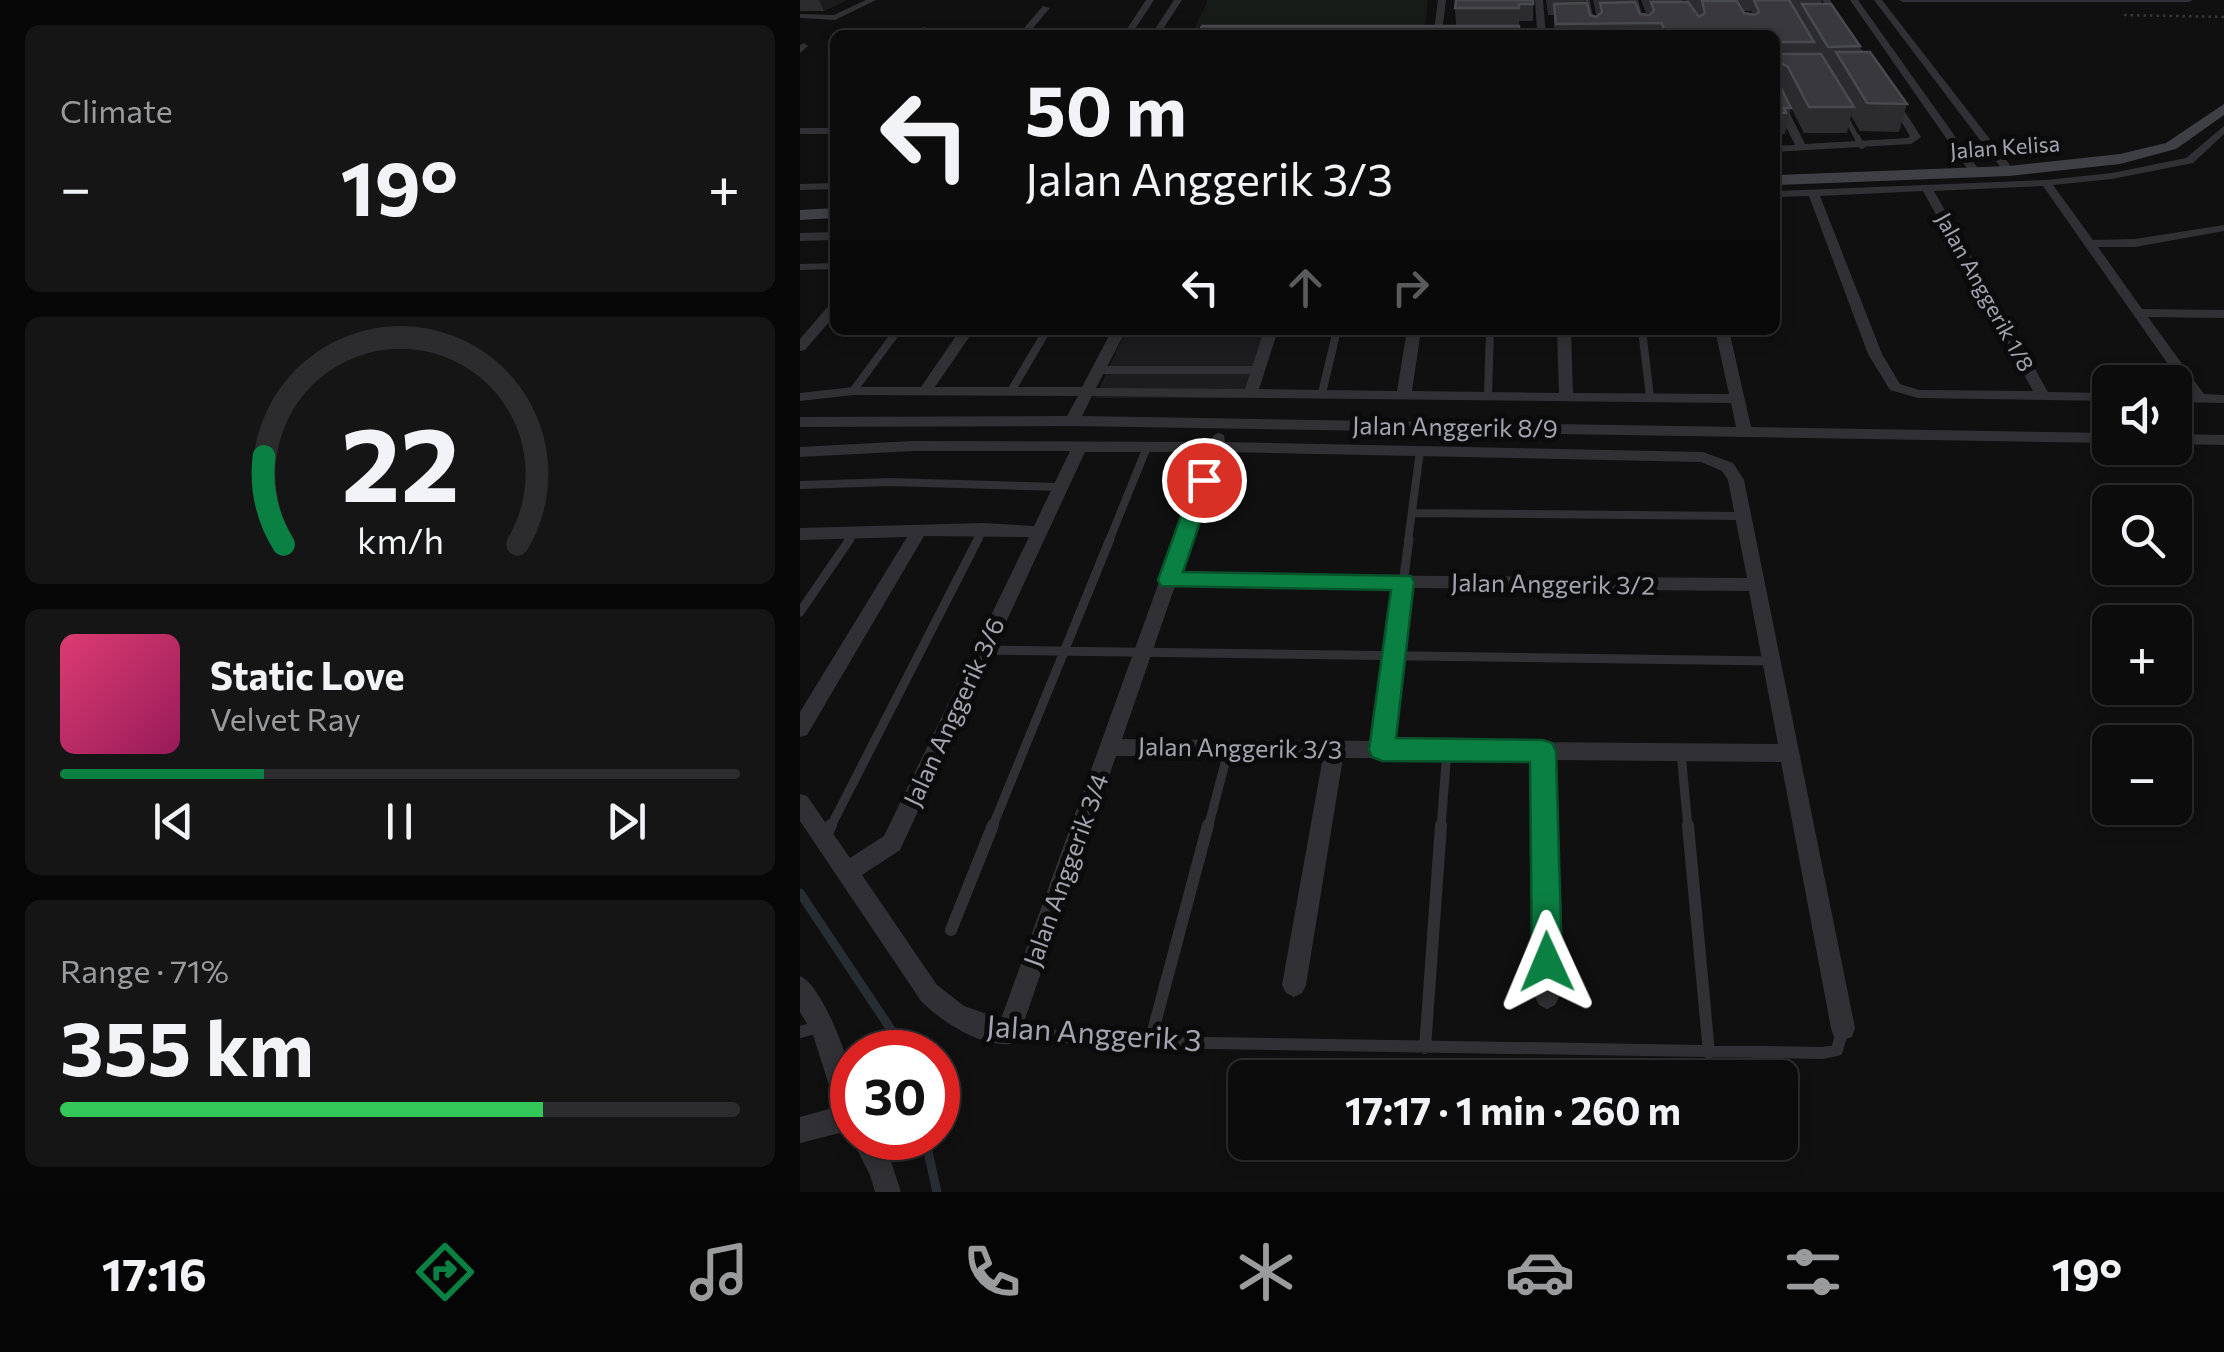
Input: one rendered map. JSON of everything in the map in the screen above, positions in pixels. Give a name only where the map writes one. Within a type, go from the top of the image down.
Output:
[{"type":"main road","name":"Jalan Kelisa","points":[[1780,180],[2009,171],[2140,156],[2171,146],[2224,108]]},
{"type":"main road","points":[[800,215],[830,213]]},
{"type":"street","points":[[800,16],[835,18],[872,0]]},
{"type":"street","points":[[1130,30],[1150,0]]},
{"type":"street","points":[[1158,30],[1178,0]]},
{"type":"street","points":[[1438,30],[1442,0]]},
{"type":"street","points":[[1539,0],[1542,29]]},
{"type":"street","points":[[1634,0],[1643,30]]},
{"type":"street","points":[[1780,149],[1862,146],[1916,138],[1826,0]]},
{"type":"street","points":[[1854,0],[1976,172]]},
{"type":"street","points":[[1878,0],[2009,171]]},
{"type":"street","points":[[1903,0],[2188,0]]},
{"type":"street","points":[[1026,30],[1046,8]]},
{"type":"street","points":[[1780,104],[1802,148]]},
{"type":"street","points":[[819,131],[830,121]]},
{"type":"street","points":[[800,131],[830,131]]},
{"type":"street","points":[[1780,194],[2046,183],[2184,163],[2222,134]]},
{"type":"street","points":[[2046,183],[2199,398]]},
{"type":"street","points":[[800,187],[830,186]]},
{"type":"street","name":"Jalan Anggerik 1/8","points":[[1927,188],[2043,396]]},
{"type":"street","points":[[1813,193],[1888,381],[1918,394],[2092,397]]},
{"type":"street","points":[[2089,244],[2136,244],[2224,228]]},
{"type":"street","points":[[800,237],[830,236]]},
{"type":"street","points":[[800,347],[830,313]]},
{"type":"street","points":[[2138,313],[2224,314]]},
{"type":"street","points":[[925,391],[964,335]]},
{"type":"street","points":[[1072,421],[1116,335]]},
{"type":"street","points":[[1251,392],[1270,335]]},
{"type":"street","points":[[1404,394],[1413,335]]},
{"type":"street","points":[[1564,335],[1566,396]]},
{"type":"street","points":[[1723,335],[1745,432]]},
{"type":"street","points":[[800,396],[1011,391],[1738,399]]},
{"type":"street","points":[[2192,398],[2224,399]]},
{"type":"street","name":"Jalan Anggerik 8/9","points":[[800,422],[1072,421],[2092,438]]},
{"type":"street","name":"Jalan Anggerik 3/4","points":[[1008,1033],[1224,424]]},
{"type":"street","points":[[2192,439],[2224,440]]},
{"type":"street","points":[[800,452],[869,446],[1420,451],[1703,457],[1732,471],[1843,1028]]},
{"type":"street","name":"Jalan Anggerik 3/6","points":[[848,872],[892,844],[1080,446]]},
{"type":"street","points":[[800,534],[983,529],[1038,532]]},
{"type":"street","points":[[800,730],[918,532]]},
{"type":"street","name":"Jalan Anggerik 3/2","points":[[1169,580],[1757,585]]},
{"type":"street","name":"Jalan Anggerik 3/3","points":[[1110,747],[1790,753]]},
{"type":"street","points":[[1294,986],[1334,749]]},
{"type":"street","points":[[1543,751],[1547,997]]},
{"type":"street","name":"Jalan Anggerik 3","points":[[800,803],[948,1014],[975,1026],[1008,1033]]},
{"type":"street","points":[[800,988],[811,1029],[830,1069]]},
{"type":"street","points":[[800,1130],[830,1122]]},
{"type":"street","points":[[876,1160],[888,1192]]},
{"type":"lane","points":[[1586,0],[1593,30]]},
{"type":"lane","points":[[1820,16],[1837,16]]},
{"type":"lane","points":[[1623,20],[1656,19]]},
{"type":"lane","points":[[1574,20],[1607,20]]},
{"type":"lane","points":[[1542,29],[1558,21]]},
{"type":"lane","points":[[1856,72],[1874,72]]},
{"type":"lane","points":[[1836,100],[1862,146]]},
{"type":"lane","points":[[801,268],[830,266]]},
{"type":"lane","points":[[852,392],[894,335]]},
{"type":"lane","points":[[1011,391],[1044,335]]},
{"type":"lane","points":[[1322,393],[1336,335]]},
{"type":"lane","points":[[1488,395],[1490,335]]},
{"type":"lane","points":[[1643,335],[1650,397]]},
{"type":"lane","points":[[1099,370],[1258,370]]},
{"type":"lane","points":[[951,930],[1148,447]]},
{"type":"lane","points":[[1382,750],[1420,451]]},
{"type":"lane","points":[[800,485],[891,482],[1059,487]]},
{"type":"lane","points":[[1412,513],[1744,516]]},
{"type":"lane","points":[[824,838],[983,529]]},
{"type":"lane","points":[[800,612],[854,532]]},
{"type":"lane","points":[[983,650],[1772,661]]},
{"type":"lane","points":[[1150,1042],[1230,748]]},
{"type":"lane","points":[[1425,1048],[1446,750]]},
{"type":"lane","points":[[1681,752],[1709,1054]]},
{"type":"lane","name":"Jalan Anggerik 3","points":[[1008,1033],[1150,1042],[1709,1054],[1824,1053],[1837,1050],[1843,1028]]},
{"type":"shaded area","points":[[1208,0],[1428,0],[1425,26],[1194,29]]},
{"type":"shaded area","points":[[1124,335],[1263,335],[1244,398],[1095,398]]},
{"type":"building","points":[[1456,0],[1533,0],[1533,4],[1519,4],[1519,8],[1455,8]]},
{"type":"building","points":[[1754,0],[1789,0],[1814,42],[1780,42],[1780,30],[1664,30],[1662,23],[1556,24],[1554,4],[1587,3],[1590,15],[1596,17],[1602,12],[1600,3],[1635,2],[1640,14],[1650,15],[1654,10],[1651,2],[1688,2],[1699,17],[1705,13],[1702,1],[1737,1],[1744,13],[1759,12]]},
{"type":"building","points":[[1802,4],[1831,4],[1860,46],[1828,47]]},
{"type":"building","points":[[1202,26],[1519,26],[1519,30],[1200,30]]},
{"type":"building","points":[[1836,52],[1870,52],[1907,104],[1867,103]]},
{"type":"building","points":[[1780,54],[1821,54],[1854,107],[1809,107],[1788,67],[1780,63]]},
{"type":"building","points":[[1780,86],[1791,108],[1784,108],[1786,113],[1780,113]]},
{"type":"waterway","points":[[800,893],[891,1030]]},
{"type":"waterway","points":[[930,1160],[937,1192]]},
{"type":"route","points":[[1204,480],[1169,580],[1403,582],[1382,750],[1543,751],[1547,962]]}]
